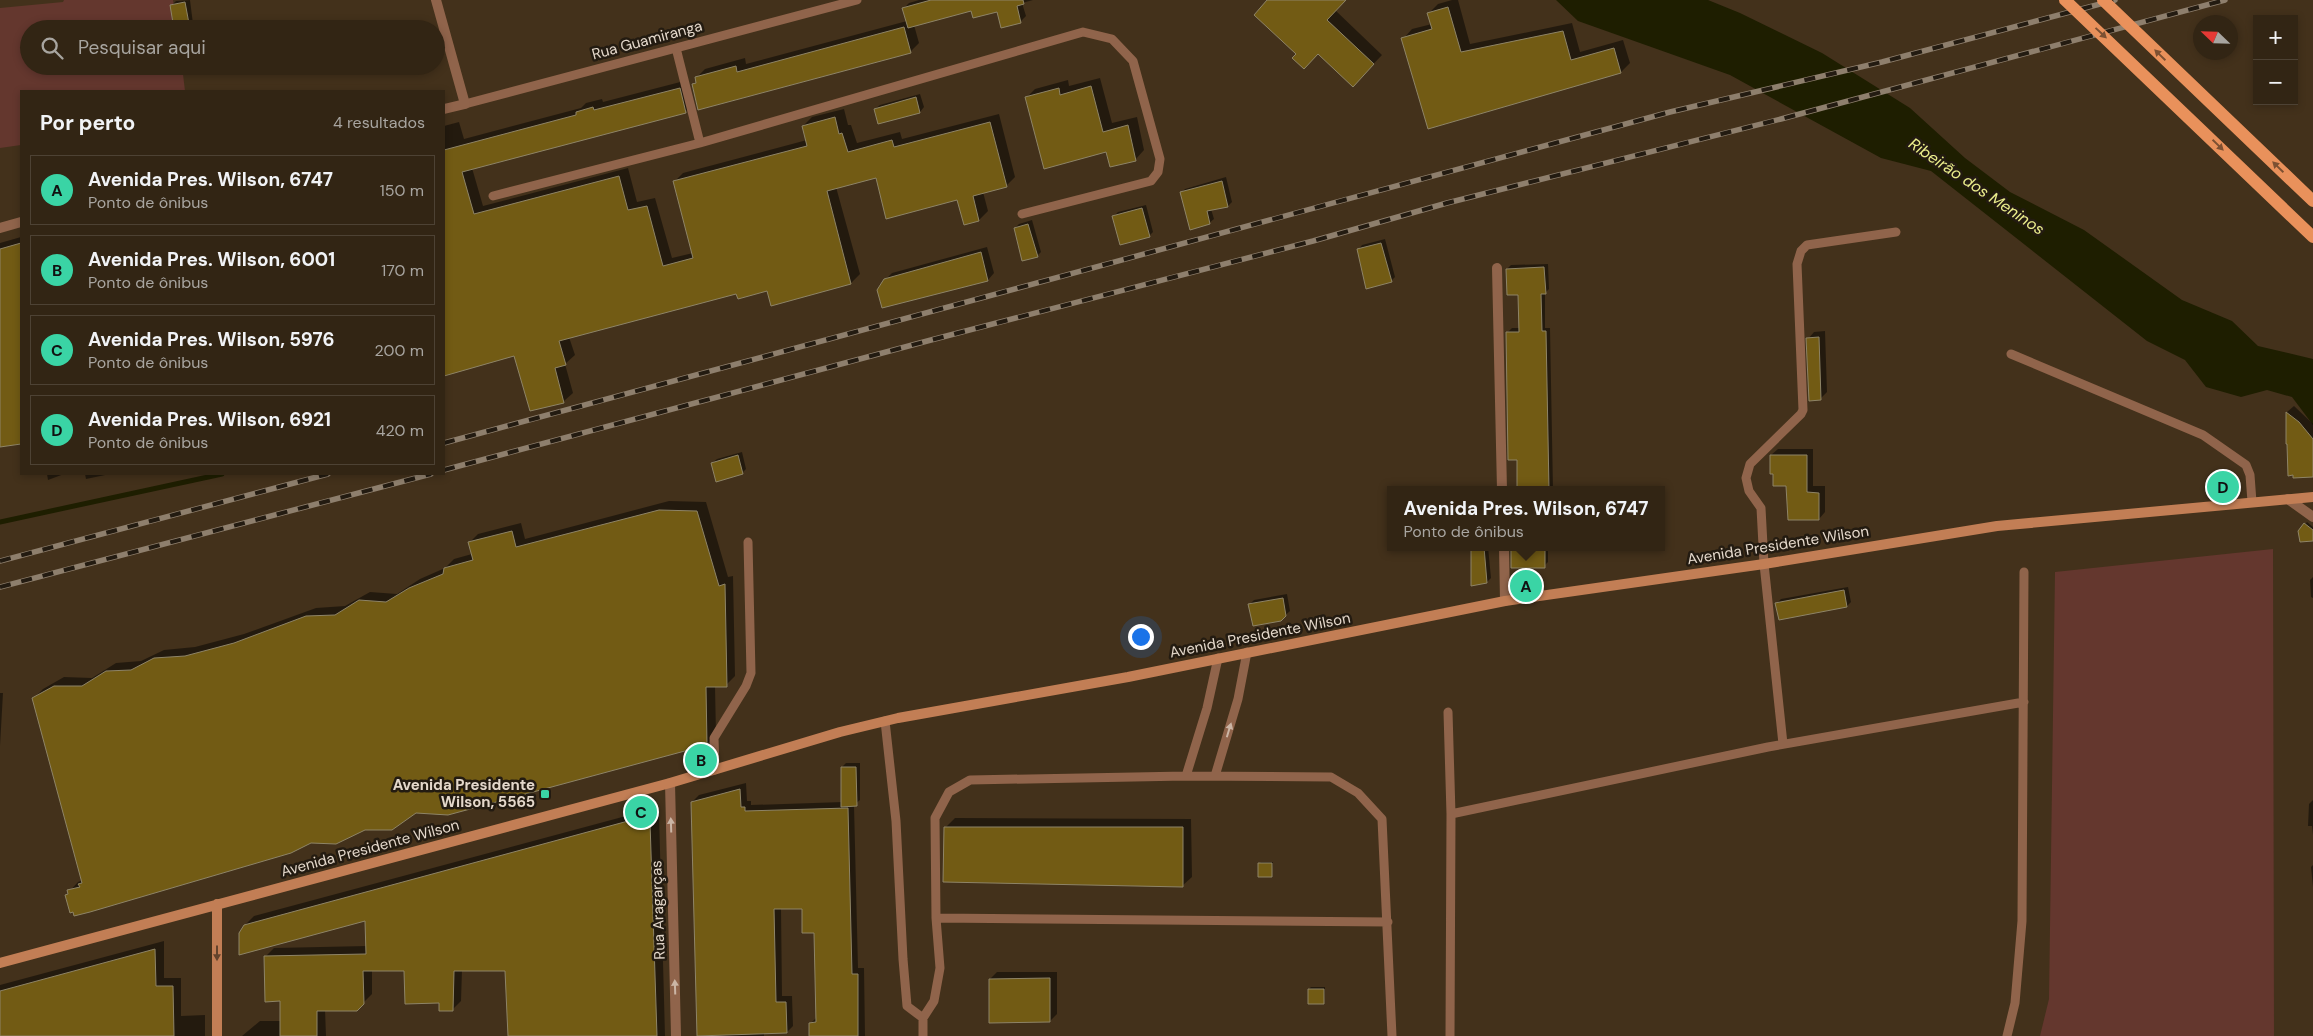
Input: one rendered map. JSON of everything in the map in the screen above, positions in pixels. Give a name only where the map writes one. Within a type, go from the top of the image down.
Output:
[{"type":"main road","points":[[2065,0],[2313,237]]},
{"type":"main road","points":[[2102,0],[2313,201]]},
{"type":"main road","name":"Avenida Presidente Wilson","points":[[0,963],[670,783],[840,732],[885,721],[1128,677],[1505,601],[1764,564],[1997,526],[2313,497]]},
{"type":"main road","points":[[217,904],[217,1036]]},
{"type":"street","points":[[436,0],[442,20]]},
{"type":"street","points":[[445,32],[465,104]]},
{"type":"street","name":"Rua Guamiranga","points":[[445,109],[465,104]]},
{"type":"street","points":[[0,228],[20,222]]},
{"type":"street","points":[[1497,268],[1502,486]]},
{"type":"street","points":[[2288,499],[2313,517]]},
{"type":"street","points":[[1504,551],[1505,601]]},
{"type":"street","name":"Rua Aragarças","points":[[670,783],[676,1036]]},
{"type":"lane","name":"Rua Guamiranga","points":[[465,104],[858,0]]},
{"type":"lane","points":[[493,196],[700,143],[1083,32],[1112,39],[1133,61],[1160,159],[1158,172],[1151,181],[1022,214]]},
{"type":"lane","points":[[676,48],[700,143]]},
{"type":"lane","points":[[1783,744],[1764,564],[1761,506],[1749,491],[1746,478],[1750,464],[1803,410],[1797,264],[1801,251],[1807,245],[1896,232]]},
{"type":"lane","points":[[2011,354],[2204,436],[2246,465],[2250,475],[2252,502]]},
{"type":"lane","points":[[715,770],[714,738],[746,686],[751,673],[748,542]]},
{"type":"lane","points":[[2007,1036],[2015,1003],[2022,921],[2024,572]]},
{"type":"lane","points":[[1215,776],[1238,699],[1247,652]]},
{"type":"lane","points":[[1186,776],[1207,708],[1218,658]]},
{"type":"lane","points":[[1451,814],[1783,744],[2024,702]]},
{"type":"lane","points":[[1448,712],[1451,814],[1450,1036]]},
{"type":"lane","points":[[885,721],[896,822],[907,1006],[923,1018]]},
{"type":"lane","points":[[923,1036],[923,1018],[934,1001],[940,968],[936,918],[935,818],[949,792],[970,780],[1186,776],[1331,777],[1358,793],[1382,819],[1392,1036]]},
{"type":"lane","points":[[936,918],[1388,922]]},
{"type":"shaded area","points":[[64,0],[173,0],[176,20],[20,20],[20,75],[183,75],[185,90],[20,90],[20,145],[0,148],[0,8],[63,2]]},
{"type":"shaded area","points":[[2273,549],[2274,1036],[2040,1036],[2049,999],[2055,572]]},
{"type":"water","name":"Ribeirão dos Meninos","points":[[1556,0],[1708,0],[1740,13],[1822,53],[1910,108],[1965,158],[2010,192],[2084,230],[2182,300],[2232,321],[2258,346],[2313,359],[2313,425],[2292,397],[2267,390],[2241,397],[2206,387],[2185,360],[2147,341],[1931,171],[1881,158],[1730,75],[1578,21]]},
{"type":"building","points":[[931,0],[1023,0],[1024,4],[1017,6],[1021,23],[1001,28],[997,12],[973,18],[971,11],[908,28],[902,8]]},
{"type":"building","points":[[1267,0],[1346,0],[1327,20],[1374,64],[1353,87],[1318,54],[1304,69],[1292,58],[1296,54],[1254,15]]},
{"type":"building","points":[[185,2],[188,20],[172,20],[170,5]]},
{"type":"building","points":[[1448,7],[1461,52],[1563,31],[1571,60],[1614,48],[1621,73],[1428,129],[1401,38],[1432,29],[1427,13]]},
{"type":"building","points":[[904,27],[911,53],[698,110],[692,84],[696,83],[695,77],[736,66],[737,72]]},
{"type":"building","points":[[1091,86],[1103,132],[1128,125],[1136,161],[1110,167],[1106,152],[1044,169],[1025,97],[1059,88],[1060,95]]},
{"type":"building","points":[[680,88],[686,113],[462,172],[474,214],[619,176],[628,210],[647,206],[663,266],[693,258],[673,181],[807,146],[802,126],[835,117],[839,134],[842,133],[848,152],[892,140],[894,147],[990,122],[1007,187],[973,196],[979,221],[964,225],[957,200],[886,219],[876,178],[827,191],[851,284],[771,306],[767,291],[738,299],[736,294],[559,341],[566,365],[555,368],[564,403],[530,411],[514,356],[445,376],[445,150],[576,115],[576,112],[593,107],[594,110]]},
{"type":"building","points":[[916,97],[920,113],[878,124],[874,109]]},
{"type":"building","points":[[1222,181],[1228,207],[1207,211],[1210,224],[1190,230],[1180,192]]},
{"type":"building","points":[[1142,208],[1150,237],[1120,245],[1112,216]]},
{"type":"building","points":[[1028,224],[1038,257],[1022,261],[1014,228]]},
{"type":"building","points":[[20,243],[20,444],[0,447],[0,249]]},
{"type":"building","points":[[1381,243],[1392,282],[1366,289],[1357,249]]},
{"type":"building","points":[[981,252],[988,281],[882,308],[877,290],[884,279]]},
{"type":"building","points":[[1544,267],[1546,294],[1541,294],[1542,331],[1546,331],[1549,486],[1517,486],[1517,460],[1508,460],[1506,332],[1519,332],[1518,295],[1507,295],[1506,269]]},
{"type":"building","points":[[1819,337],[1821,400],[1809,401],[1806,338]]},
{"type":"building","points":[[2286,412],[2299,422],[2313,439],[2313,477],[2293,478],[2293,475],[2288,476]]},
{"type":"building","points":[[738,455],[743,474],[716,482],[711,463]]},
{"type":"building","points":[[1770,455],[1807,455],[1807,492],[1819,493],[1819,520],[1788,520],[1786,486],[1773,486],[1773,474],[1770,474]]},
{"type":"building","points":[[659,510],[697,511],[719,586],[725,584],[727,687],[706,687],[707,745],[448,815],[416,813],[392,830],[365,830],[336,844],[311,843],[291,853],[90,912],[74,916],[73,912],[70,913],[65,895],[68,894],[67,890],[80,887],[78,884],[82,883],[32,698],[54,686],[82,686],[106,671],[131,670],[154,658],[185,656],[234,643],[306,616],[335,615],[359,600],[386,602],[409,588],[443,574],[444,568],[473,560],[468,542],[512,531],[516,547]]},
{"type":"building","points":[[2304,523],[2313,530],[2313,541],[2300,542],[2298,531]]},
{"type":"building","points":[[1471,551],[1484,551],[1487,583],[1471,586]]},
{"type":"building","points":[[1511,551],[1545,551],[1545,568],[1511,568]]},
{"type":"building","points":[[1844,590],[1847,607],[1779,620],[1775,603]]},
{"type":"building","points":[[1283,598],[1286,616],[1281,621],[1253,626],[1248,604]]},
{"type":"building","points":[[841,767],[856,767],[857,806],[841,807]]},
{"type":"building","points":[[740,789],[741,807],[745,807],[745,811],[848,808],[852,974],[858,974],[858,1036],[809,1036],[809,1023],[816,1022],[814,933],[802,933],[802,909],[774,909],[776,1002],[786,1002],[787,1033],[697,1036],[691,802]]},
{"type":"building","points":[[643,817],[650,822],[657,1036],[508,1036],[505,971],[454,971],[453,1011],[439,1011],[439,1003],[405,1004],[404,971],[363,971],[364,1004],[357,1011],[317,1011],[317,1036],[280,1036],[280,1001],[265,1002],[264,956],[366,954],[365,921],[239,955],[239,933],[244,925]]},
{"type":"building","points":[[944,827],[1183,827],[1183,887],[943,882]]},
{"type":"building","points":[[1258,863],[1272,863],[1272,877],[1258,877]]},
{"type":"building","points":[[155,949],[156,986],[173,986],[174,1036],[0,1036],[0,991]]},
{"type":"building","points":[[1050,978],[1050,1022],[989,1023],[989,979]]},
{"type":"building","points":[[1308,989],[1324,989],[1324,1004],[1308,1004]]},
{"type":"waterway","points":[[0,522],[217,475]]},
{"type":"railway","points":[[445,443],[1670,112],[1882,62],[2115,0]]},
{"type":"railway","points":[[445,470],[931,340],[1313,241],[1447,203],[1781,119],[2225,0]]},
{"type":"railway","points":[[0,561],[324,475]]},
{"type":"railway","points":[[0,587],[427,475]]},
{"type":"place","name":"Avenida Pres. Wilson, 6921","points":[[2223,487]]},
{"type":"place","name":"Avenida Pres. Wilson, 6747","points":[[1526,586]]},
{"type":"place","name":"Avenida Pres. Wilson, 6001","points":[[701,760]]},
{"type":"place","name":"Avenida Presidente Wilson, 5565","points":[[545,794]]},
{"type":"place","name":"Avenida Pres. Wilson, 5976","points":[[641,812]]}]
